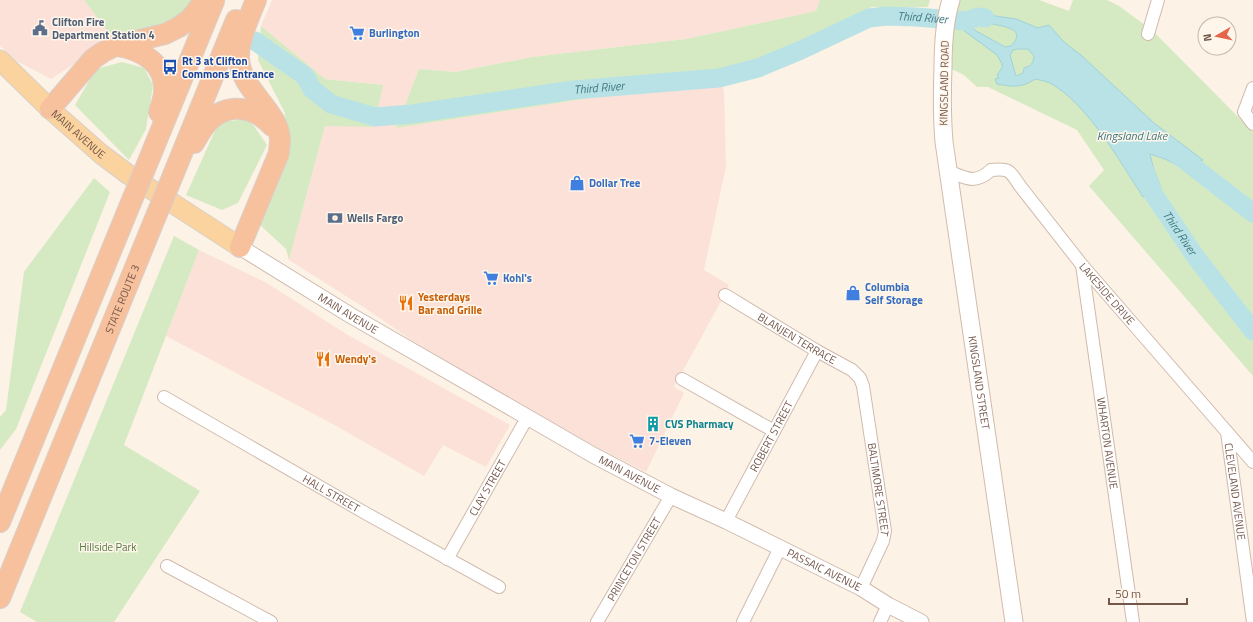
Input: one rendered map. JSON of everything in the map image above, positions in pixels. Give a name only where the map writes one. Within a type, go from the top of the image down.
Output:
[{"type":"highway","points":[[50,108],[93,59],[103,52],[115,46],[165,34],[179,27],[190,19],[205,0]]},
{"type":"highway","points":[[0,522],[214,0]]},
{"type":"highway","name":"STATE ROUTE 3","points":[[0,598],[244,0]]},
{"type":"highway","points":[[240,247],[278,153],[280,139],[276,124],[245,81],[240,70],[240,47],[256,0]]},
{"type":"highway","points":[[115,46],[138,51],[149,57],[158,68],[164,80],[164,94],[145,169]]},
{"type":"highway","points":[[169,185],[208,122],[219,114],[230,109],[241,108],[266,119],[274,128],[280,139]]},
{"type":"main road","name":"KINGSLAND ROAD","points":[[944,142],[942,114],[943,48],[948,12]]},
{"type":"main road","name":"MAIN AVENUE","points":[[0,60],[101,154],[129,175],[240,247]]},
{"type":"main road","name":"KINGSLAND STREET","points":[[944,142],[1014,622]]},
{"type":"street","points":[[1148,34],[1158,0]]},
{"type":"street","points":[[1253,88],[1244,112],[1253,124]]},
{"type":"street","name":"LAKESIDE DRIVE","points":[[948,171],[973,180],[985,176],[991,170],[1006,169],[1012,174],[1082,265],[1253,462]]},
{"type":"street","name":"MAIN AVENUE","points":[[240,247],[350,315],[592,455],[671,496],[726,521]]},
{"type":"street","name":"WHARTON AVENUE","points":[[1082,265],[1133,622]]},
{"type":"street","name":"BLANJEN TERRACE","points":[[725,295],[817,351],[852,370],[860,378],[863,386]]},
{"type":"street","name":"ROBERT STREET","points":[[726,521],[817,351]]},
{"type":"street","points":[[682,379],[774,431]]},
{"type":"street","name":"BALTIMORE STREET","points":[[861,588],[883,541],[884,531],[863,386]]},
{"type":"street","name":"HALL STREET","points":[[164,397],[275,462],[499,587]]},
{"type":"street","name":"CLAY STREET","points":[[447,559],[527,418]]},
{"type":"street","name":"CLEVELAND AVENUE","points":[[1227,432],[1253,622]]},
{"type":"street","name":"PRINCETON STREET","points":[[597,622],[671,496]]},
{"type":"street","name":"PASSAIC AVENUE","points":[[726,521],[861,588],[888,605],[921,622]]},
{"type":"street","points":[[743,622],[780,548]]},
{"type":"street","points":[[167,566],[271,622]]},
{"type":"street","points":[[880,622],[888,605]]},
{"type":"shaded area","points":[[0,0],[84,0],[113,38],[51,79],[11,58],[0,45]]},
{"type":"shaded area","points":[[272,0],[820,0],[816,11],[686,39],[532,57],[454,72],[419,69],[396,128],[719,78],[724,91],[726,166],[704,270],[729,285],[674,387],[684,393],[646,472],[600,449],[413,341],[368,310],[289,260],[325,126],[383,85],[325,79],[261,26]]},
{"type":"shaded area","points":[[199,250],[267,283],[346,334],[510,425],[486,467],[443,445],[424,476],[329,422],[166,336]]},
{"type":"green space","points":[[84,0],[193,0],[181,18],[169,28],[113,38]]},
{"type":"green space","points":[[820,0],[930,0],[928,7],[872,7],[719,78],[396,128],[419,69],[455,72],[532,57],[686,39],[816,11]]},
{"type":"green space","points":[[951,0],[1039,0],[1069,11],[1073,0],[1107,0],[1119,6],[1153,31],[1253,132],[1253,376],[1089,186],[1104,170],[1077,130],[988,87],[977,87],[964,75],[943,65],[945,27],[957,28],[959,14],[948,10]]},
{"type":"green space","points":[[261,26],[325,79],[383,85],[374,127],[325,126],[289,260],[286,249],[259,224],[282,151],[285,113],[258,60]]},
{"type":"green space","points":[[122,62],[144,68],[153,85],[146,129],[129,160],[75,105],[96,69]]},
{"type":"green space","points":[[249,119],[267,145],[238,203],[222,210],[186,195],[219,122]]},
{"type":"green space","points":[[94,178],[110,192],[16,429],[0,450],[0,417],[6,410],[24,272]]},
{"type":"green space","name":"Hillside Park","points":[[174,236],[199,250],[124,445],[200,491],[114,622],[37,622],[20,612]]},
{"type":"water","name":"Kingsland Lake","points":[[975,13],[1016,19],[1038,28],[1049,25],[1064,42],[1082,56],[1154,123],[1203,160],[1181,167],[1150,154],[1160,185],[1143,197],[1102,134],[1077,104],[1063,92],[1050,83],[1035,79],[1026,84],[1017,86],[997,84],[995,79],[999,78],[997,75],[1002,68],[1002,64],[997,55],[959,27],[961,16],[969,16]],"holes":[[[976,22],[1002,26],[1013,30],[1017,35],[1015,42],[1011,46],[1005,47],[976,31],[973,28]],[[1028,49],[1034,56],[1033,61],[1024,68],[1023,73],[1016,76],[1010,55],[1013,50]]]},
{"type":"waterway","name":"Third River","points":[[255,41],[305,76],[312,89],[331,104],[375,117],[412,114],[573,90],[719,78],[758,68],[801,50],[869,18],[886,16],[965,21],[978,17],[985,18]]},
{"type":"waterway","name":"Third River","points":[[1169,148],[1253,213]]},
{"type":"waterway","name":"Third River","points":[[1143,167],[1154,195],[1195,256],[1253,331]]},
{"type":"place","name":"Clifton Fire Department Station 4","points":[[40,28]]},
{"type":"place","name":"Burlington","points":[[357,33]]},
{"type":"place","name":"Rt 3 at Clifton Commons Entrance","points":[[170,67]]},
{"type":"place","name":"Dollar Tree","points":[[577,183]]},
{"type":"place","name":"Wells Fargo","points":[[335,218]]},
{"type":"place","name":"Kohl's","points":[[491,278]]},
{"type":"place","name":"Columbia Self Storage","points":[[853,293]]},
{"type":"place","name":"Yesterdays Bar and Grille","points":[[406,303]]},
{"type":"place","name":"Wendy's","points":[[323,359]]},
{"type":"place","name":"CVS Pharmacy","points":[[653,424]]},
{"type":"place","name":"7-Eleven","points":[[637,441]]}]
